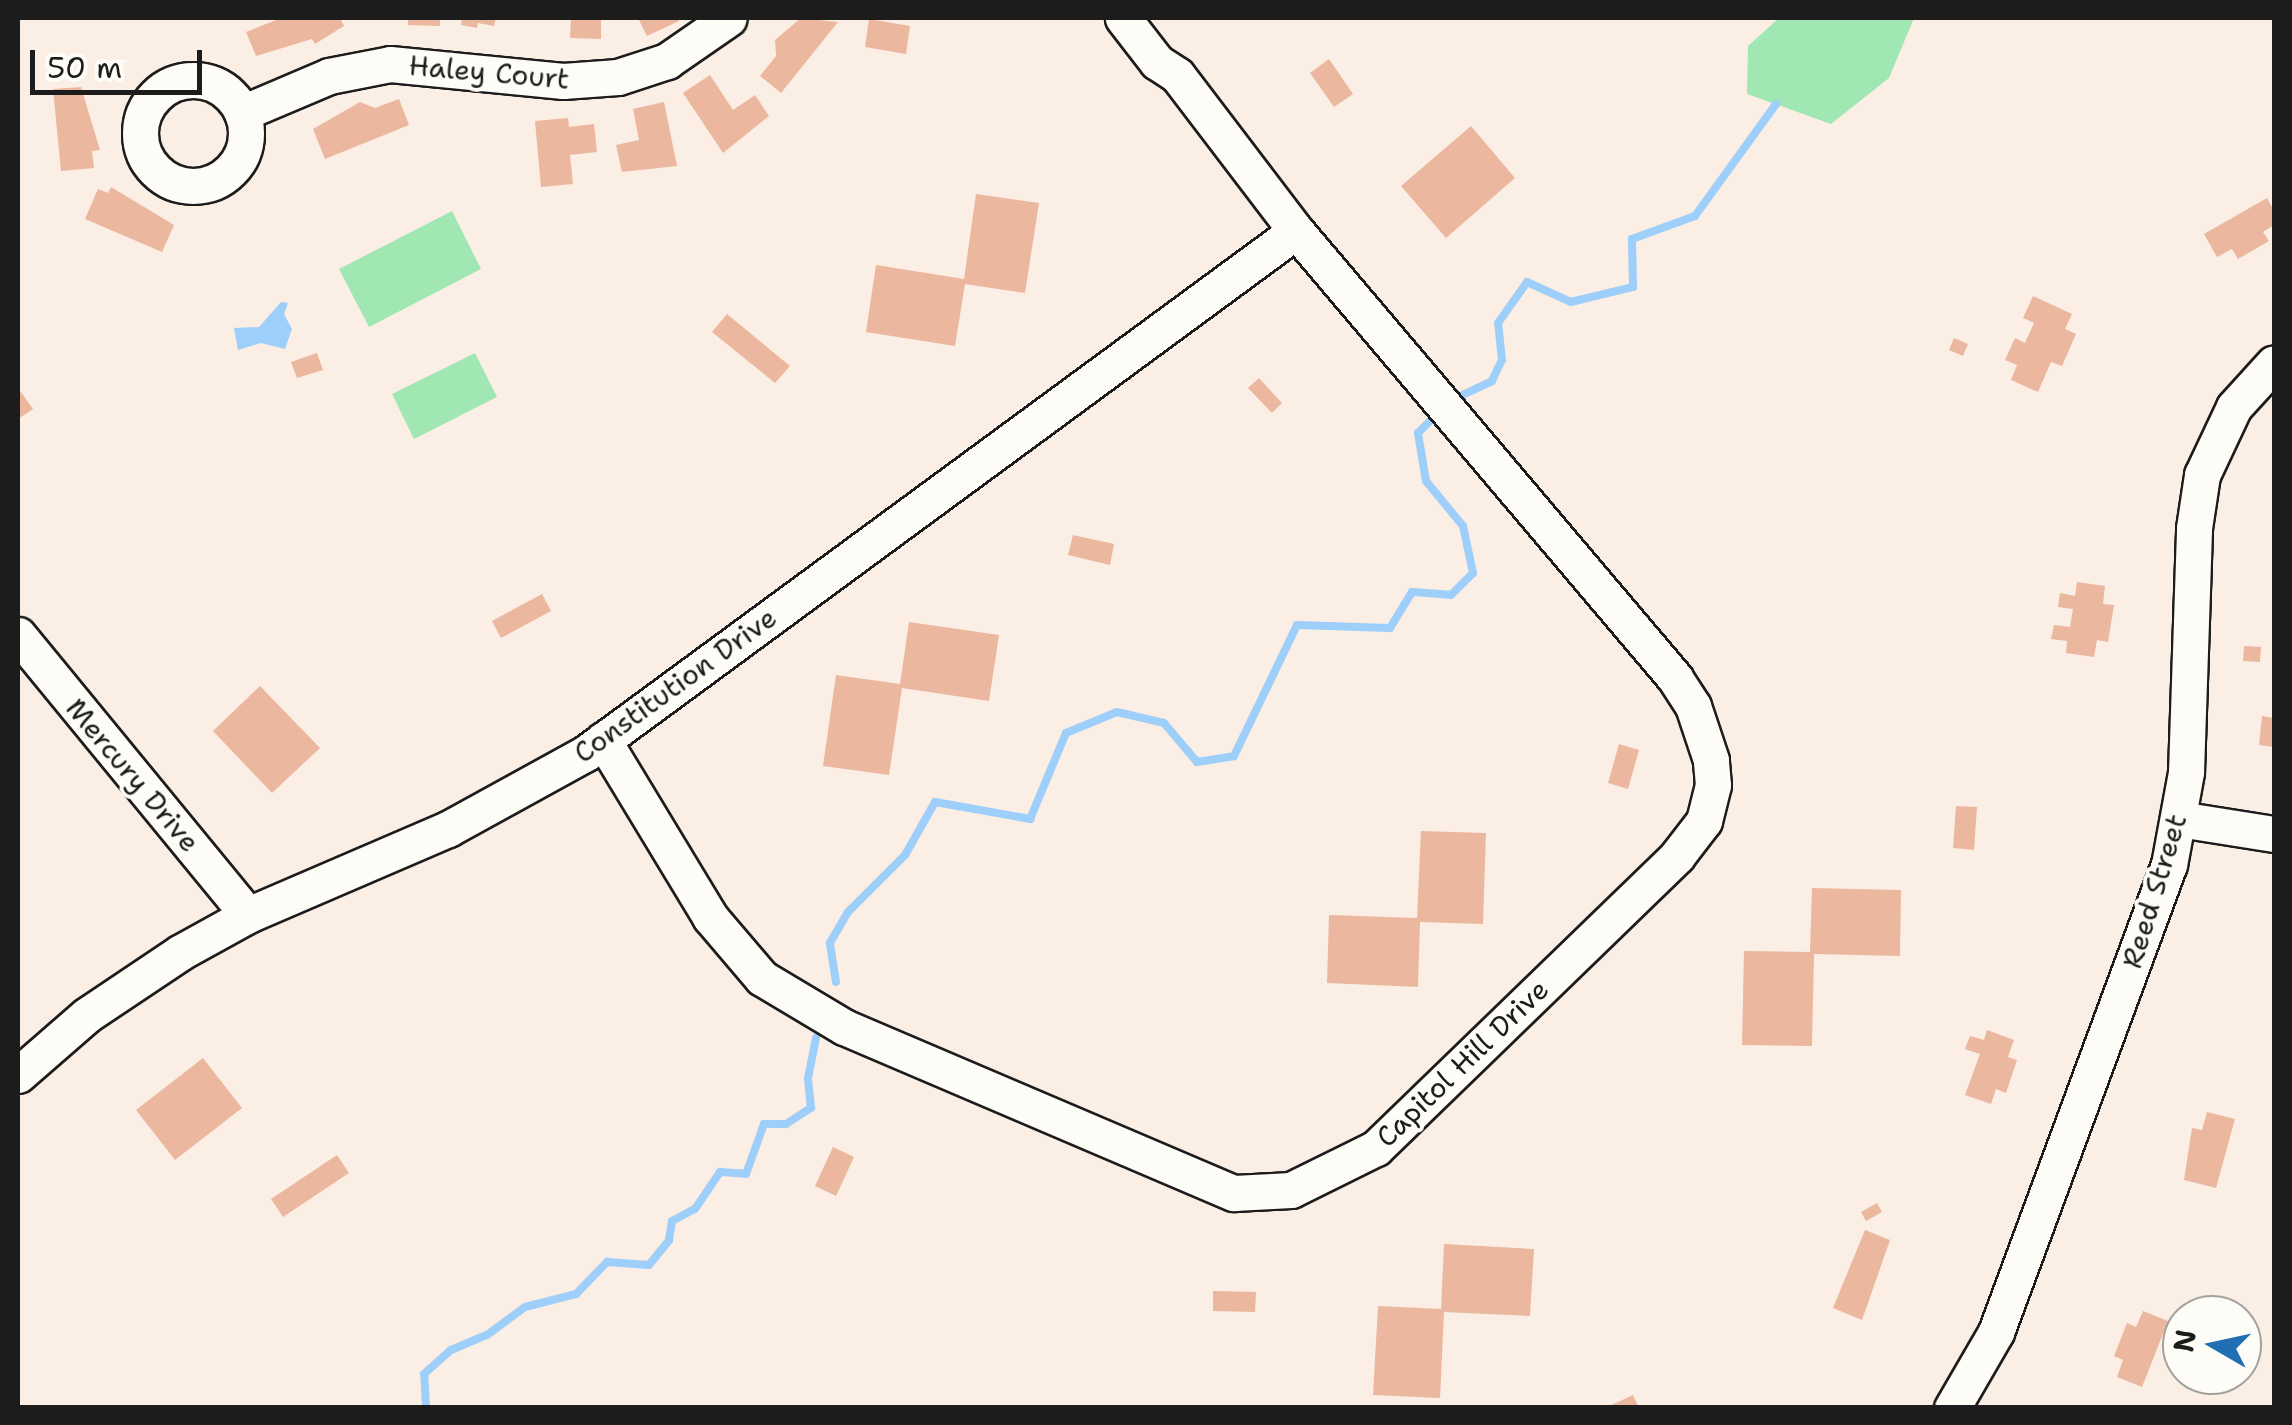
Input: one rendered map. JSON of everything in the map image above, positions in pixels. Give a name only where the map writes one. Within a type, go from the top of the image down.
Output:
[{"type":"street","name":"Haley Court","points":[[242,113],[329,76],[390,64],[563,81],[618,77],[667,61],[729,18]]},
{"type":"street","points":[[1123,18],[1157,62],[1178,75]]},
{"type":"street","points":[[1148,18],[1170,46],[1178,75]]},
{"type":"street","name":"Capitol Hill Drive","points":[[603,740],[710,917],[762,978],[790,997],[1208,1186],[1262,1194],[1291,1190],[1333,1175],[1403,1126],[1677,856],[1711,802],[1711,760],[1693,706],[1296,231],[1178,75]]},
{"type":"street","name":"Constitution Drive","points":[[18,1075],[131,983],[248,915],[448,829],[603,740],[1296,231]]},
{"type":"street","name":"Reed Street","points":[[1952,1408],[1996,1332],[2153,910],[2179,819],[2202,475],[2234,406],[2274,363]]},
{"type":"street","name":"Mercury Drive","points":[[18,635],[248,915]]},
{"type":"street","points":[[2179,819],[2274,834]]},
{"type":"green space","points":[[1779,18],[1914,18],[1889,78],[1831,124],[1747,94],[1748,46]]},
{"type":"green space","points":[[452,211],[481,269],[369,327],[339,269]]},
{"type":"green space","points":[[475,353],[497,397],[414,439],[392,394]]},
{"type":"water","points":[[281,302],[288,303],[284,314],[292,329],[285,349],[261,343],[238,350],[234,328],[259,327]]},
{"type":"building","points":[[281,18],[340,18],[344,26],[315,44],[312,39],[256,56],[246,32]]},
{"type":"building","points":[[408,18],[440,18],[440,26],[408,25]]},
{"type":"building","points":[[462,18],[496,18],[494,26],[478,23],[477,28],[461,25]]},
{"type":"building","points":[[571,18],[601,18],[601,39],[570,38]]},
{"type":"building","points":[[638,18],[677,18],[679,21],[647,36]]},
{"type":"building","points":[[801,18],[838,22],[781,93],[760,76],[776,56],[775,40]]},
{"type":"building","points":[[869,19],[910,26],[906,54],[865,47]]},
{"type":"building","points":[[1329,59],[1353,94],[1334,107],[1310,73]]},
{"type":"building","points":[[710,75],[733,110],[755,95],[769,116],[723,153],[683,93]]},
{"type":"building","points":[[81,87],[100,150],[92,151],[94,168],[61,171],[53,89]]},
{"type":"building","points":[[399,99],[409,125],[325,159],[313,129],[360,102],[375,108]]},
{"type":"building","points":[[664,102],[677,166],[622,172],[616,145],[639,140],[633,109]]},
{"type":"building","points":[[568,118],[569,127],[594,124],[597,152],[570,155],[573,184],[541,187],[535,121]]},
{"type":"building","points":[[1471,126],[1515,178],[1446,238],[1401,186]]},
{"type":"building","points":[[111,187],[174,225],[162,252],[85,219],[98,189],[108,193]]},
{"type":"building","points":[[976,194],[1039,203],[1025,293],[965,284],[955,346],[866,332],[876,265],[964,279]]},
{"type":"building","points":[[2267,198],[2274,211],[2274,225],[2263,232],[2269,241],[2238,259],[2232,249],[2217,257],[2204,234]]},
{"type":"building","points":[[2033,296],[2072,314],[2065,329],[2076,334],[2062,366],[2051,362],[2038,392],[2011,380],[2017,365],[2005,360],[2015,338],[2025,343],[2034,323],[2023,318]]},
{"type":"building","points":[[727,314],[790,366],[775,383],[712,332]]},
{"type":"building","points":[[1954,338],[1968,344],[1963,356],[1949,350]]},
{"type":"building","points":[[317,353],[323,370],[297,378],[291,362]]},
{"type":"building","points":[[1259,378],[1282,403],[1272,413],[1248,388]]},
{"type":"building","points":[[21,392],[33,409],[18,419],[18,394]]},
{"type":"building","points":[[1073,535],[1114,544],[1110,565],[1068,555]]},
{"type":"building","points":[[2077,582],[2105,586],[2103,604],[2114,605],[2108,642],[2097,640],[2094,657],[2066,653],[2067,641],[2051,639],[2054,625],[2070,627],[2073,609],[2058,607],[2060,593],[2075,596]]},
{"type":"building","points":[[542,594],[551,611],[501,638],[492,621]]},
{"type":"building","points":[[909,622],[999,635],[989,701],[902,688],[889,775],[823,766],[836,675],[900,684]]},
{"type":"building","points":[[2244,646],[2261,647],[2260,662],[2243,661]]},
{"type":"building","points":[[260,686],[320,748],[272,793],[213,731]]},
{"type":"building","points":[[2262,716],[2274,718],[2274,747],[2259,745]]},
{"type":"building","points":[[1619,744],[1639,750],[1628,789],[1608,783]]},
{"type":"building","points":[[1956,806],[1977,807],[1974,850],[1953,848]]},
{"type":"building","points":[[1421,831],[1486,833],[1483,924],[1420,922],[1418,987],[1327,983],[1329,915],[1417,918]]},
{"type":"building","points":[[1812,888],[1901,890],[1900,956],[1814,954],[1812,1046],[1742,1045],[1744,951],[1810,952]]},
{"type":"building","points":[[1987,1030],[2014,1040],[2008,1057],[2017,1060],[2006,1093],[1996,1089],[1991,1104],[1965,1095],[1980,1054],[1965,1049],[1970,1036],[1984,1040]]},
{"type":"building","points":[[203,1058],[242,1108],[175,1160],[136,1110]]},
{"type":"building","points":[[2207,1112],[2235,1119],[2216,1188],[2184,1180],[2192,1128],[2202,1130]]},
{"type":"building","points":[[833,1147],[854,1157],[836,1196],[815,1186]]},
{"type":"building","points":[[337,1155],[349,1173],[283,1217],[271,1199]]},
{"type":"building","points":[[1877,1203],[1882,1212],[1866,1221],[1861,1212]]},
{"type":"building","points":[[1865,1230],[1890,1240],[1862,1320],[1833,1308]]},
{"type":"building","points":[[1444,1244],[1534,1249],[1530,1316],[1444,1312],[1440,1398],[1373,1395],[1378,1306],[1441,1309]]},
{"type":"building","points":[[1213,1291],[1256,1292],[1255,1312],[1213,1311]]},
{"type":"building","points":[[2143,1311],[2162,1319],[2162,1336],[2142,1387],[2117,1377],[2123,1360],[2114,1356],[2127,1323],[2136,1327]]},
{"type":"building","points":[[1633,1395],[1639,1408],[1605,1408]]},
{"type":"waterway","points":[[1454,399],[1492,381],[1502,360],[1498,323],[1527,282],[1571,302],[1633,287],[1632,239],[1695,216],[1776,104]]},
{"type":"waterway","points":[[836,982],[830,943],[848,912],[905,855],[935,802],[1030,819],[1066,733],[1117,712],[1164,723],[1197,762],[1234,756],[1297,625],[1390,628],[1412,592],[1451,595],[1473,573],[1463,526],[1426,481],[1418,433],[1439,412]]},
{"type":"waterway","points":[[426,1408],[424,1374],[451,1350],[487,1335],[525,1307],[576,1294],[607,1262],[649,1265],[669,1240],[672,1221],[695,1209],[720,1172],[746,1174],[764,1124],[786,1124],[811,1108],[808,1078],[816,1038]]}]
